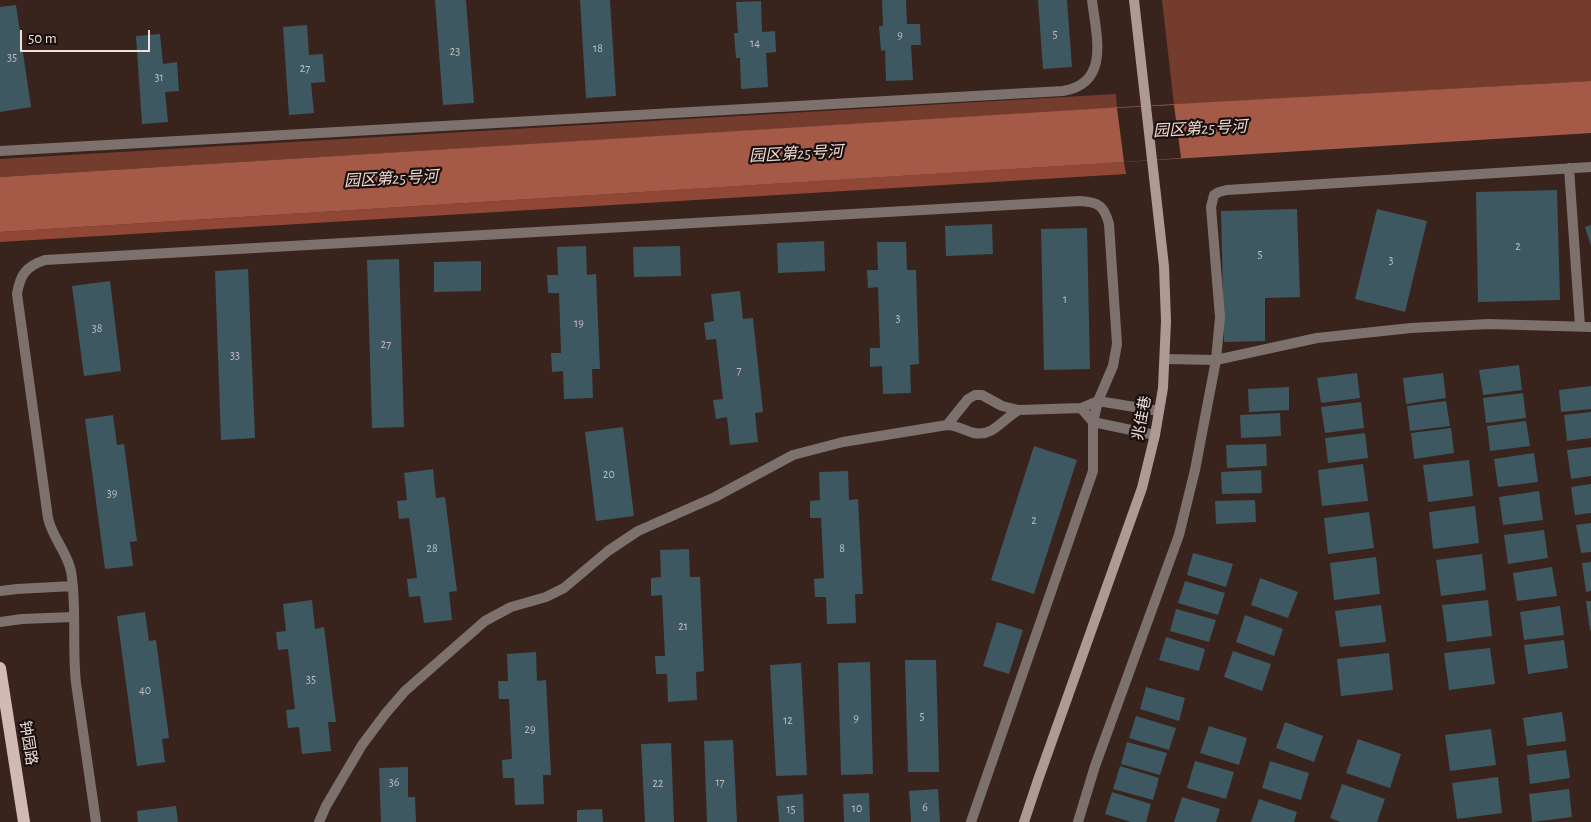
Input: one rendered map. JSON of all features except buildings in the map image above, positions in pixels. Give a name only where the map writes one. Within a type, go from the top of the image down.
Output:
[{"type":"main road","name":"钟园路","points":[[0,668],[24,822]]},
{"type":"street","points":[[0,151],[1073,90],[1090,78],[1096,67],[1098,53],[1092,0]]},
{"type":"street","name":"兆佳巷","points":[[1024,822],[1142,488],[1159,411],[1165,359],[1166,293],[1134,0]]},
{"type":"street","points":[[1078,822],[1095,766],[1179,535],[1195,470],[1216,360],[1220,317],[1211,207],[1214,195],[1219,192],[1591,167]]},
{"type":"street","points":[[1569,168],[1580,326]]},
{"type":"street","points":[[96,822],[73,660],[73,586],[70,568],[48,518],[17,294],[22,274],[35,263],[45,260],[1091,202],[1099,205],[1106,212],[1109,224],[1117,344],[1113,366],[1098,401],[1093,422],[1093,471],[971,822]]},
{"type":"street","points":[[1165,359],[1216,360],[1317,338],[1401,328],[1489,324],[1591,327]]},
{"type":"street","points":[[947,425],[968,399],[975,396],[982,396],[1002,406],[1019,410],[1081,408],[1098,401],[1159,411]]},
{"type":"street","points":[[1081,408],[1093,422],[1155,435]]},
{"type":"street","points":[[319,822],[326,806],[362,745],[386,713],[406,691],[485,621],[511,607],[546,597],[564,588],[608,550],[638,531],[715,497],[793,456],[843,442],[947,425],[953,425],[972,432],[988,432],[997,428],[1010,414],[1019,410]]},
{"type":"street","points":[[0,591],[17,588],[73,586]]},
{"type":"street","points":[[0,622],[73,617]]},
{"type":"shaded area","points":[[1162,0],[1591,0],[1591,81],[1174,105]]},
{"type":"shaded area","points":[[1116,94],[1117,108],[0,177],[0,159]]},
{"type":"shaded area","points":[[1124,162],[1126,174],[0,242],[0,232]]},
{"type":"water","name":"园区第25号河","points":[[1591,81],[1591,133],[0,232],[0,177],[1123,107]]},
{"type":"pier","points":[[1174,105],[1181,158],[1124,162],[1117,108]]}]
